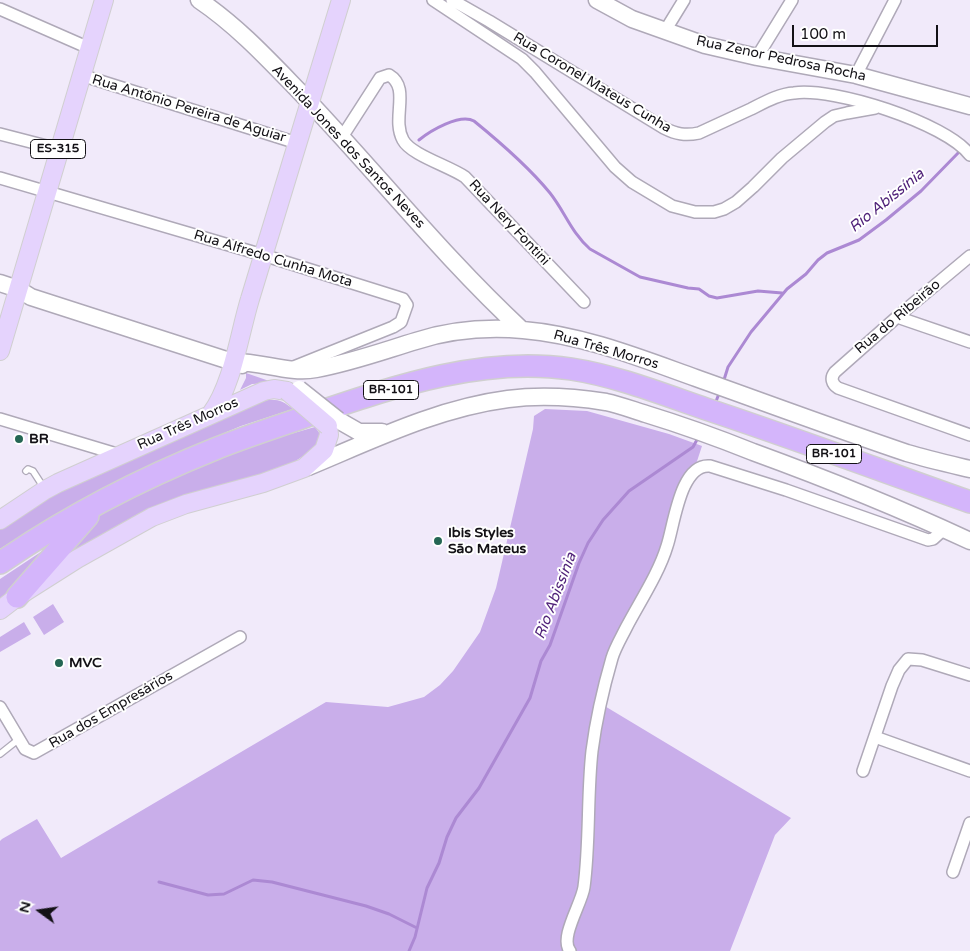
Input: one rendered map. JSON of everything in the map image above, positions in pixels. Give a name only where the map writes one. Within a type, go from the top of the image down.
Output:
[{"type":"highway","name":"BR-101","points":[[0,563],[28,544],[100,502],[158,473],[216,449],[346,403],[418,381],[457,372],[516,365],[573,369],[617,379],[729,416],[970,502]]},
{"type":"highway","points":[[938,491],[970,512]]},
{"type":"highway","points":[[17,598],[100,502]]},
{"type":"highway","points":[[0,558],[28,544]]},
{"type":"main road","name":"ES-315","points":[[0,351],[58,149],[104,0]]},
{"type":"main road","name":"Avenida Jones dos Santos Neves","points":[[199,0],[241,32],[342,137],[411,216],[490,301],[522,330]]},
{"type":"main road","points":[[211,414],[222,395],[341,0]]},
{"type":"main road","name":"Rua Zenor Pedrosa Rocha","points":[[597,0],[632,19],[705,45],[757,57],[856,75],[970,106]]},
{"type":"main road","points":[[0,283],[16,294],[281,378],[333,423],[358,432],[394,432]]},
{"type":"main road","points":[[488,329],[490,301]]},
{"type":"main road","name":"Rua Três Morros","points":[[232,362],[248,361],[287,369],[305,370],[356,360],[418,340],[450,333],[488,329],[522,330],[581,340],[616,350],[908,453],[970,469]]},
{"type":"main road","name":"Rua Três Morros","points":[[1,519],[45,490],[211,414],[264,391],[274,389],[293,390]]},
{"type":"main road","points":[[0,610],[77,560],[152,517],[186,504],[263,483],[438,414],[509,399],[546,397],[582,399],[608,403],[669,421],[817,475],[970,541]]},
{"type":"main road","points":[[304,468],[324,450],[333,423]]},
{"type":"street","points":[[433,0],[522,59],[615,167],[632,182],[672,206],[695,212],[714,212],[736,202],[754,187],[782,158],[824,122],[834,116],[879,107]]},
{"type":"street","name":"Rua Coronel Mateus Cunha","points":[[452,0],[489,20],[676,134],[687,136],[699,133],[776,97],[812,91],[879,107],[929,127],[966,150]]},
{"type":"street","points":[[665,31],[684,0]]},
{"type":"street","points":[[757,57],[792,0]]},
{"type":"street","points":[[856,75],[895,0]]},
{"type":"street","points":[[0,9],[89,48]]},
{"type":"street","name":"Rua Antônio Pereira de Aguiar","points":[[82,75],[297,142]]},
{"type":"street","name":"Rua Nery Fontini","points":[[342,137],[380,78],[384,75],[394,78],[400,90],[397,124],[406,145],[418,154],[465,177],[584,302]]},
{"type":"street","points":[[0,134],[58,149]]},
{"type":"street","name":"Rua Alfredo Cunha Mota","points":[[0,178],[263,255],[403,299],[408,305],[401,322],[393,327],[287,369]]},
{"type":"street","name":"Rua do Ribeirão","points":[[970,256],[896,317],[832,376],[833,385],[838,388],[970,435]]},
{"type":"street","points":[[896,317],[970,342]]},
{"type":"street","points":[[0,419],[120,455]]},
{"type":"street","points":[[570,951],[566,943],[567,935],[583,892],[586,870],[592,751],[603,691],[615,649],[662,558],[684,486],[690,474],[700,466],[710,466],[786,490],[922,538],[933,538],[944,529]]},
{"type":"street","name":"Rua dos Empresários","points":[[0,706],[26,750],[34,754],[240,637]]},
{"type":"street","points":[[863,771],[892,686],[899,670],[908,659],[922,660],[970,675]]},
{"type":"street","points":[[875,737],[970,771]]},
{"type":"street","points":[[952,872],[970,823]]},
{"type":"lane","points":[[26,470],[33,471],[45,490]]},
{"type":"lane","points":[[0,754],[19,739]]},
{"type":"shaded area","points":[[246,373],[275,383],[252,384],[240,390],[246,378]]},
{"type":"shaded area","points":[[268,400],[287,404],[293,409],[241,426],[184,450],[123,480],[32,529],[0,549],[0,524],[45,496],[249,406]]},
{"type":"shaded area","points":[[545,409],[587,411],[669,434],[702,446],[662,575],[617,658],[603,705],[791,818],[775,835],[730,951],[0,951],[0,841],[2,839],[37,819],[61,858],[326,702],[388,707],[424,697],[440,685],[453,671],[480,632],[496,588],[533,429],[534,416]]},
{"type":"shaded area","points":[[315,427],[321,435],[320,440],[310,451],[293,463],[38,578],[93,520],[119,503],[220,458],[269,440]]},
{"type":"shaded area","points":[[80,526],[0,607],[0,579]]},
{"type":"shaded area","points":[[53,604],[64,622],[44,635],[33,617]]},
{"type":"shaded area","points":[[24,622],[31,634],[0,652],[0,637]]},
{"type":"waterway","points":[[419,140],[430,132],[453,121],[461,119],[474,121],[533,173],[550,193],[578,236],[590,249],[640,277],[699,289],[709,296],[717,298],[758,291],[782,293]]},
{"type":"waterway","name":"Rio Abissínia","points":[[723,383],[728,367],[751,332],[787,289],[806,274],[827,253],[859,240],[886,220],[921,191],[960,151]]},
{"type":"waterway","name":"Rio Abissínia","points":[[715,404],[720,391]]},
{"type":"waterway","name":"Rio Abissínia","points":[[409,951],[415,937],[427,888],[439,863],[447,837],[456,818],[479,788],[530,698],[541,661],[550,645],[588,543],[603,520],[629,491],[693,447],[699,436]]},
{"type":"waterway","points":[[159,882],[208,895],[224,894],[253,880],[272,882],[366,906],[389,914],[417,928]]},
{"type":"place","name":"BR","points":[[19,439]]},
{"type":"place","name":"Ibis Styles São Mateus","points":[[438,541]]},
{"type":"place","name":"MVC","points":[[59,663]]}]
